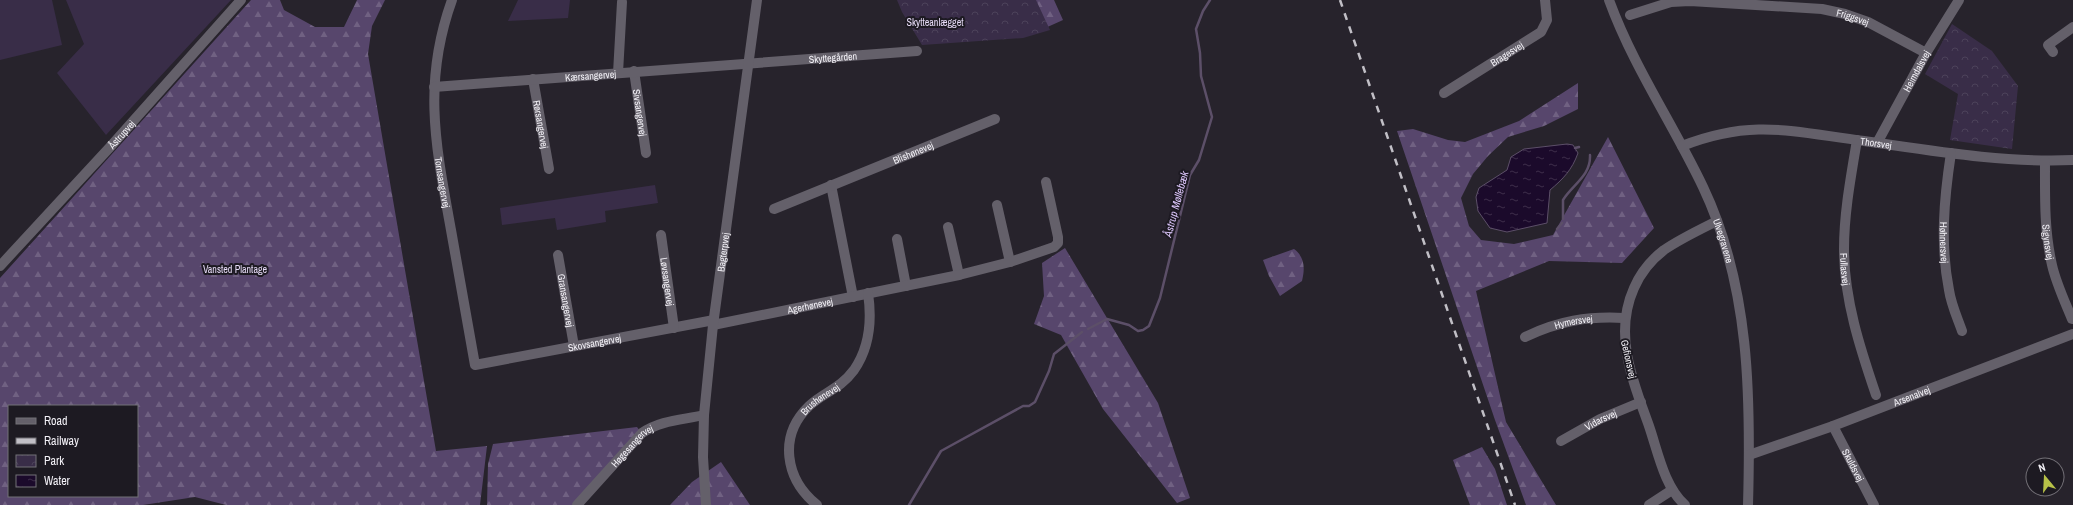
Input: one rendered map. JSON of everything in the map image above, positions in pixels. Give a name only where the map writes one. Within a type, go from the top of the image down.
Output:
[{"type":"street","name":"Åstrupvej","points":[[0,266],[111,146],[241,0]]},
{"type":"street","name":"Tornsangervej","points":[[452,0],[439,46],[434,88],[434,126],[440,172],[475,364]]},
{"type":"street","name":"Bagterpvej","points":[[706,505],[704,415],[713,323],[757,0]]},
{"type":"street","name":"Bragesvej","points":[[1444,93],[1541,32],[1547,20],[1545,0]]},
{"type":"street","name":"Ulvegravene","points":[[1609,0],[1632,56],[1682,146],[1703,188],[1717,221],[1732,268],[1742,320],[1747,370],[1749,455],[1748,505]]},
{"type":"street","name":"Heimdalsvej","points":[[1877,143],[1926,53],[1959,0]]},
{"type":"street","name":"Friggsvej","points":[[1630,15],[1672,2],[1690,1],[1822,9],[1845,14],[1868,22],[1926,53]]},
{"type":"street","points":[[618,73],[622,2]]},
{"type":"street","points":[[2053,52],[2048,45],[2073,27]]},
{"type":"street","name":"Skyttegården","points":[[748,63],[917,51]]},
{"type":"street","name":"Kærsangervej","points":[[434,88],[748,63]]},
{"type":"street","name":"Sivsangervej","points":[[634,71],[646,153]]},
{"type":"street","name":"Rørsangervej","points":[[534,79],[549,169]]},
{"type":"street","name":"Blishønevej","points":[[774,209],[995,119]]},
{"type":"street","name":"Thorsvej","points":[[1682,146],[1724,132],[1768,128],[2000,159],[2045,161],[2073,160]]},
{"type":"street","name":"Fullasvej","points":[[1856,140],[1846,216],[1844,249],[1846,280],[1863,356],[1876,394]]},
{"type":"street","name":"Høhnersvej","points":[[1951,153],[1945,190],[1942,231],[1949,291],[1962,331]]},
{"type":"street","name":"Sigynsvej","points":[[2045,161],[2045,200],[2051,258],[2072,319]]},
{"type":"street","name":"Agerhønevej","points":[[713,323],[853,297],[959,275],[1010,262],[1054,247],[1058,243],[1058,237],[1046,182]]},
{"type":"street","points":[[831,185],[853,297]]},
{"type":"street","points":[[997,205],[1010,262]]},
{"type":"street","name":"Gefionsvej","points":[[1685,505],[1672,490],[1641,402],[1626,355],[1624,318],[1634,287],[1649,265],[1663,251],[1717,221]]},
{"type":"street","points":[[948,227],[959,275]]},
{"type":"street","name":"Løvsangervej","points":[[661,235],[674,328]]},
{"type":"street","points":[[897,239],[906,286]]},
{"type":"street","name":"Gransangervej","points":[[558,255],[574,346]]},
{"type":"street","name":"Brushønevej","points":[[817,505],[799,487],[793,476],[789,457],[791,438],[802,415],[811,405],[844,382],[862,356],[870,325],[868,294]]},
{"type":"street","name":"Hymersvej","points":[[1525,337],[1562,322],[1602,317],[1624,318]]},
{"type":"street","name":"Skovsangervej","points":[[475,364],[674,328],[713,323]]},
{"type":"street","name":"Arsenalvej","points":[[1749,455],[1833,426],[2073,334]]},
{"type":"street","name":"Vidarsvej","points":[[1561,441],[1600,419],[1641,402]]},
{"type":"street","name":"Høgesangervej","points":[[577,505],[642,433],[651,427],[668,421],[704,415]]},
{"type":"street","name":"Skuldsvej","points":[[1833,426],[1874,505]]},
{"type":"street","points":[[1649,505],[1672,490]]},
{"type":"green space","points":[[0,0],[52,0],[62,45],[0,60]]},
{"type":"green space","points":[[66,0],[231,0],[106,135],[57,73],[84,44]]},
{"type":"green space","name":"Vansted Plantage","points":[[251,0],[280,0],[284,10],[315,27],[344,27],[357,0],[385,0],[372,26],[368,54],[436,451],[487,446],[480,505],[226,505],[195,497],[143,505],[0,505],[0,278]]},
{"type":"green space","points":[[518,0],[570,0],[568,18],[508,21]]},
{"type":"green space","name":"Skytteanlægget","points":[[897,0],[1036,0],[1050,30],[1023,38],[922,45],[902,12]]},
{"type":"green space","points":[[1015,0],[1054,0],[1063,20],[1043,29]]},
{"type":"green space","points":[[1952,24],[1992,51],[2018,86],[2012,149],[1950,140],[1958,94],[1925,74]]},
{"type":"green space","points":[[1578,83],[1578,109],[1544,126],[1508,137],[1488,156],[1473,174],[1461,198],[1469,226],[1481,240],[1514,244],[1553,235],[1608,137],[1654,228],[1622,263],[1549,261],[1476,291],[1506,422],[1556,505],[1526,505],[1495,420],[1397,131],[1413,129],[1448,140],[1465,142],[1519,121]]},
{"type":"green space","points":[[655,185],[658,203],[605,211],[606,222],[557,230],[555,218],[502,225],[500,208]]},
{"type":"green space","points":[[1065,248],[1158,403],[1190,498],[1177,503],[1103,409],[1061,335],[1034,324],[1044,296],[1042,263]]},
{"type":"green space","points":[[1294,249],[1298,252],[1302,259],[1304,272],[1302,281],[1280,296],[1269,276],[1263,260]]},
{"type":"green space","points":[[637,427],[640,431],[572,505],[487,505],[488,464],[493,444]]},
{"type":"green space","points":[[1482,447],[1495,469],[1507,505],[1470,505],[1453,460]]},
{"type":"green space","points":[[721,462],[750,505],[670,505],[692,482]]},
{"type":"water","points":[[1567,144],[1573,145],[1578,153],[1567,174],[1550,190],[1547,223],[1507,232],[1490,228],[1478,211],[1476,197],[1479,188],[1507,170],[1511,157],[1524,149]]},
{"type":"waterway","name":"Åstrup Møllebæk","points":[[1088,329],[1107,319],[1129,325],[1138,331],[1143,330],[1149,326],[1160,298],[1190,175],[1199,160],[1212,117],[1201,76],[1200,53],[1196,29],[1203,11],[1210,0]]},
{"type":"waterway","points":[[1575,148],[1579,147]]},
{"type":"waterway","points":[[1563,219],[1563,200],[1585,174],[1590,162],[1590,155]]},
{"type":"waterway","points":[[1557,229],[1562,223]]},
{"type":"waterway","name":"Åstrup Møllebæk","points":[[909,505],[941,451],[1023,406],[1029,406],[1035,402],[1049,371],[1054,354],[1082,332]]},
{"type":"railway","points":[[1340,0],[1515,505]]}]
